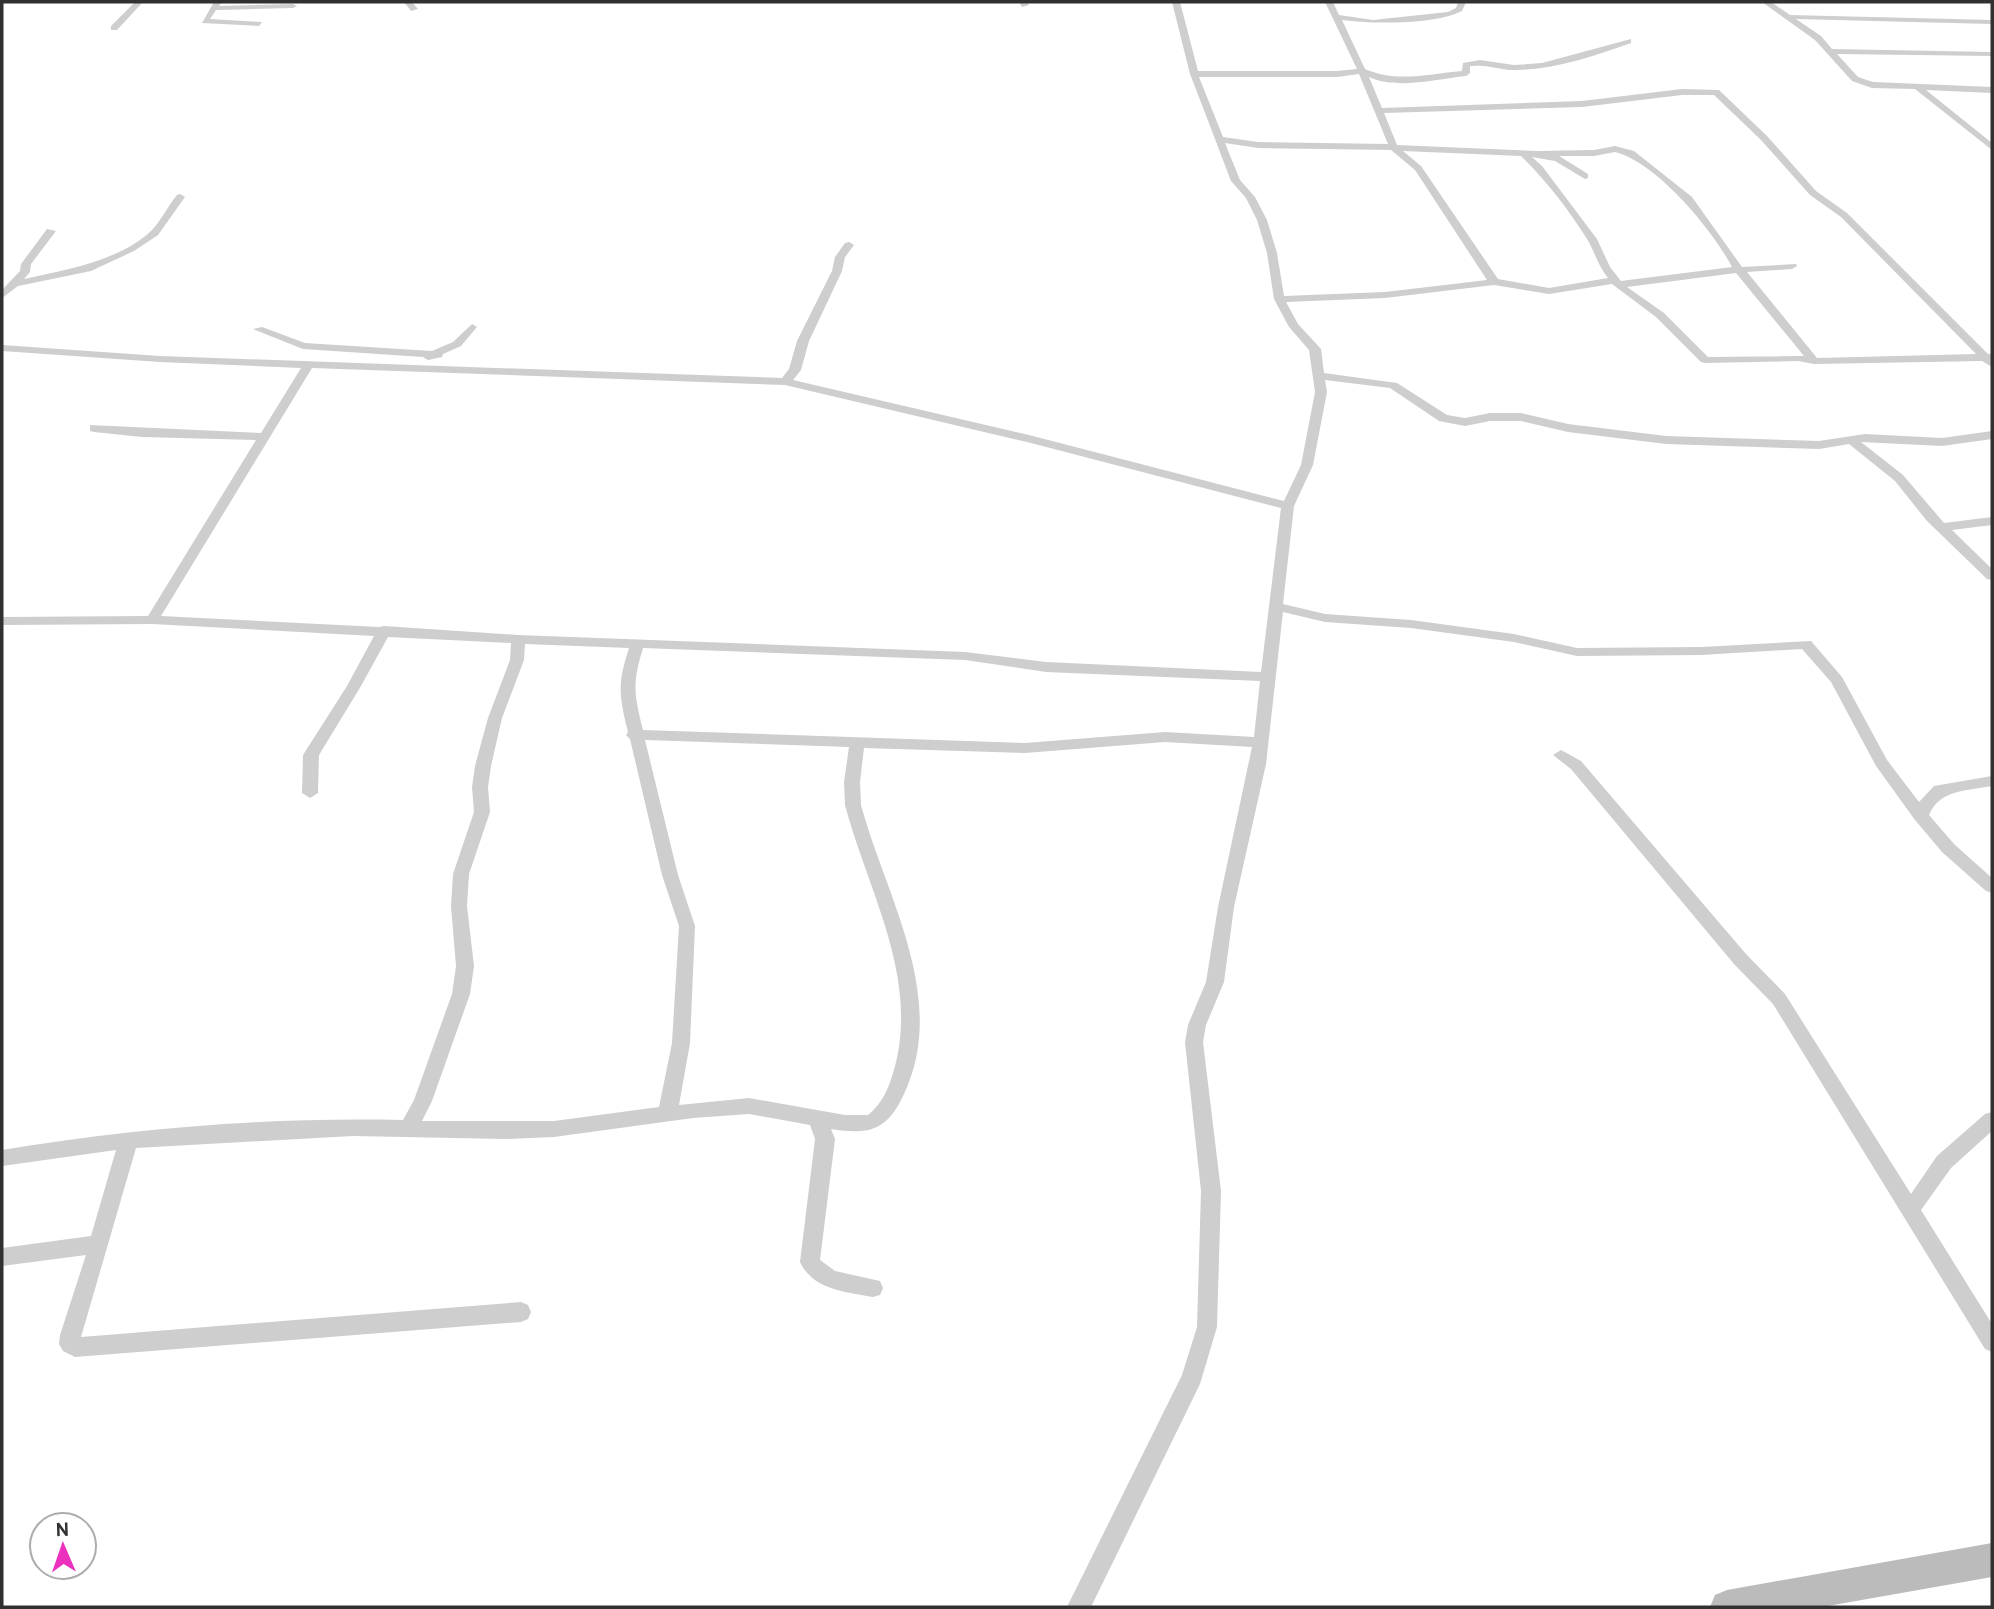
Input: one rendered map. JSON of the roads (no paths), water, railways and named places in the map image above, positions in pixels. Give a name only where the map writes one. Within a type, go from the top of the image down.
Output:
[{"type":"street","points":[[114,28],[139,2]]},
{"type":"street","points":[[1079,1607],[1192,1377],[1207,1327],[1211,1191],[1194,1042],[1197,1025],[1214,982],[1226,907],[1258,764],[1266,677],[1288,506],[1307,465],[1321,392],[1315,349],[1293,325],[1279,299],[1272,253],[1262,220],[1250,197],[1236,181],[1194,74],[1176,2]]},
{"type":"street","points":[[1329,2],[1394,148],[1418,168],[1494,282]]},
{"type":"street","points":[[1337,17],[1373,22],[1450,14],[1459,9],[1462,2]]},
{"type":"street","points":[[1766,2],[1818,38],[1860,82],[1872,85],[1992,90]]},
{"type":"street","points":[[259,24],[205,20],[216,5],[293,6]]},
{"type":"street","points":[[1791,17],[1992,22]]},
{"type":"street","points":[[1194,74],[1325,74],[1362,71],[1380,79],[1440,76],[1466,73],[1466,65],[1479,60],[1494,63],[1501,68],[1517,68],[1599,52],[1628,41]]},
{"type":"street","points":[[1828,51],[1992,54]]},
{"type":"street","points":[[1917,87],[1992,147]]},
{"type":"street","points":[[1379,111],[1582,104],[1682,92],[1716,92],[1764,138],[1814,193],[1844,215],[1990,359]]},
{"type":"street","points":[[1222,143],[1528,154],[1594,153],[1615,149],[1631,153],[1689,199],[1739,270],[1814,361]]},
{"type":"street","points":[[1528,154],[1592,239],[1605,268],[1617,282],[1660,315],[1705,360],[1990,359]]},
{"type":"street","points":[[1528,154],[1558,159],[1585,176]]},
{"type":"street","points":[[2,284],[88,269],[130,249],[154,233],[180,197]]},
{"type":"street","points":[[2,295],[24,272],[26,264],[51,231]]},
{"type":"street","points":[[785,382],[795,370],[803,341],[837,271],[840,257],[849,245]]},
{"type":"street","points":[[1279,299],[1385,295],[1494,282],[1549,291],[1792,266]]},
{"type":"street","points":[[385,366],[438,355],[457,344],[472,327]]},
{"type":"street","points":[[258,329],[303,346],[438,355]]},
{"type":"street","points":[[2,348],[149,358],[785,382],[1016,436],[1288,506]]},
{"type":"street","points":[[152,620],[309,364]]},
{"type":"street","points":[[1319,376],[1393,385],[1443,418],[1465,422],[1490,417],[1521,417],[1568,428],[1666,440],[1819,445],[1865,438],[1942,442],[1992,435]]},
{"type":"street","points":[[94,428],[142,433],[264,438]]},
{"type":"street","points":[[1851,440],[1899,478],[1942,527],[1992,576]]},
{"type":"street","points":[[1942,527],[1992,521]]},
{"type":"street","points":[[1275,606],[1325,618],[1411,624],[1514,638],[1577,652],[1701,651],[1806,644],[1837,680],[1881,762],[1921,817],[1948,848],[1992,887]]},
{"type":"street","points":[[2,621],[152,620],[384,630],[518,639],[965,656],[1046,667],[1266,677]]},
{"type":"street","points":[[310,793],[311,755],[354,686],[384,630]]},
{"type":"street","points":[[408,1129],[423,1101],[461,994],[465,966],[459,906],[461,874],[482,812],[482,766],[497,709],[517,660],[518,639]]},
{"type":"street","points":[[637,644],[626,687],[634,735],[651,791],[670,875],[687,926],[681,1043],[668,1112]]},
{"type":"street","points":[[634,735],[1025,748],[1165,737],[1260,742]]},
{"type":"street","points":[[2,1158],[129,1139],[219,1133],[569,1129],[668,1112],[769,1107],[848,1124],[869,1123],[884,1113],[899,1085],[910,1047],[911,1014],[908,978],[896,933],[852,803],[857,741]]},
{"type":"street","points":[[1561,755],[1576,765],[1740,959],[1779,999],[1992,1342]]},
{"type":"street","points":[[1921,817],[1927,801],[1940,790],[1992,781]]},
{"type":"street","points":[[817,1117],[825,1139],[810,1262],[814,1271],[830,1279],[873,1288]]},
{"type":"street","points":[[1911,1209],[1944,1162],[1992,1120]]},
{"type":"street","points":[[825,1139],[848,1124]]},
{"type":"street","points":[[129,1139],[71,1335],[70,1344],[75,1347],[521,1312]]},
{"type":"street","points":[[2,1256],[99,1244]]},
{"type":"street","points":[[1727,1607],[1992,1560]]}]
